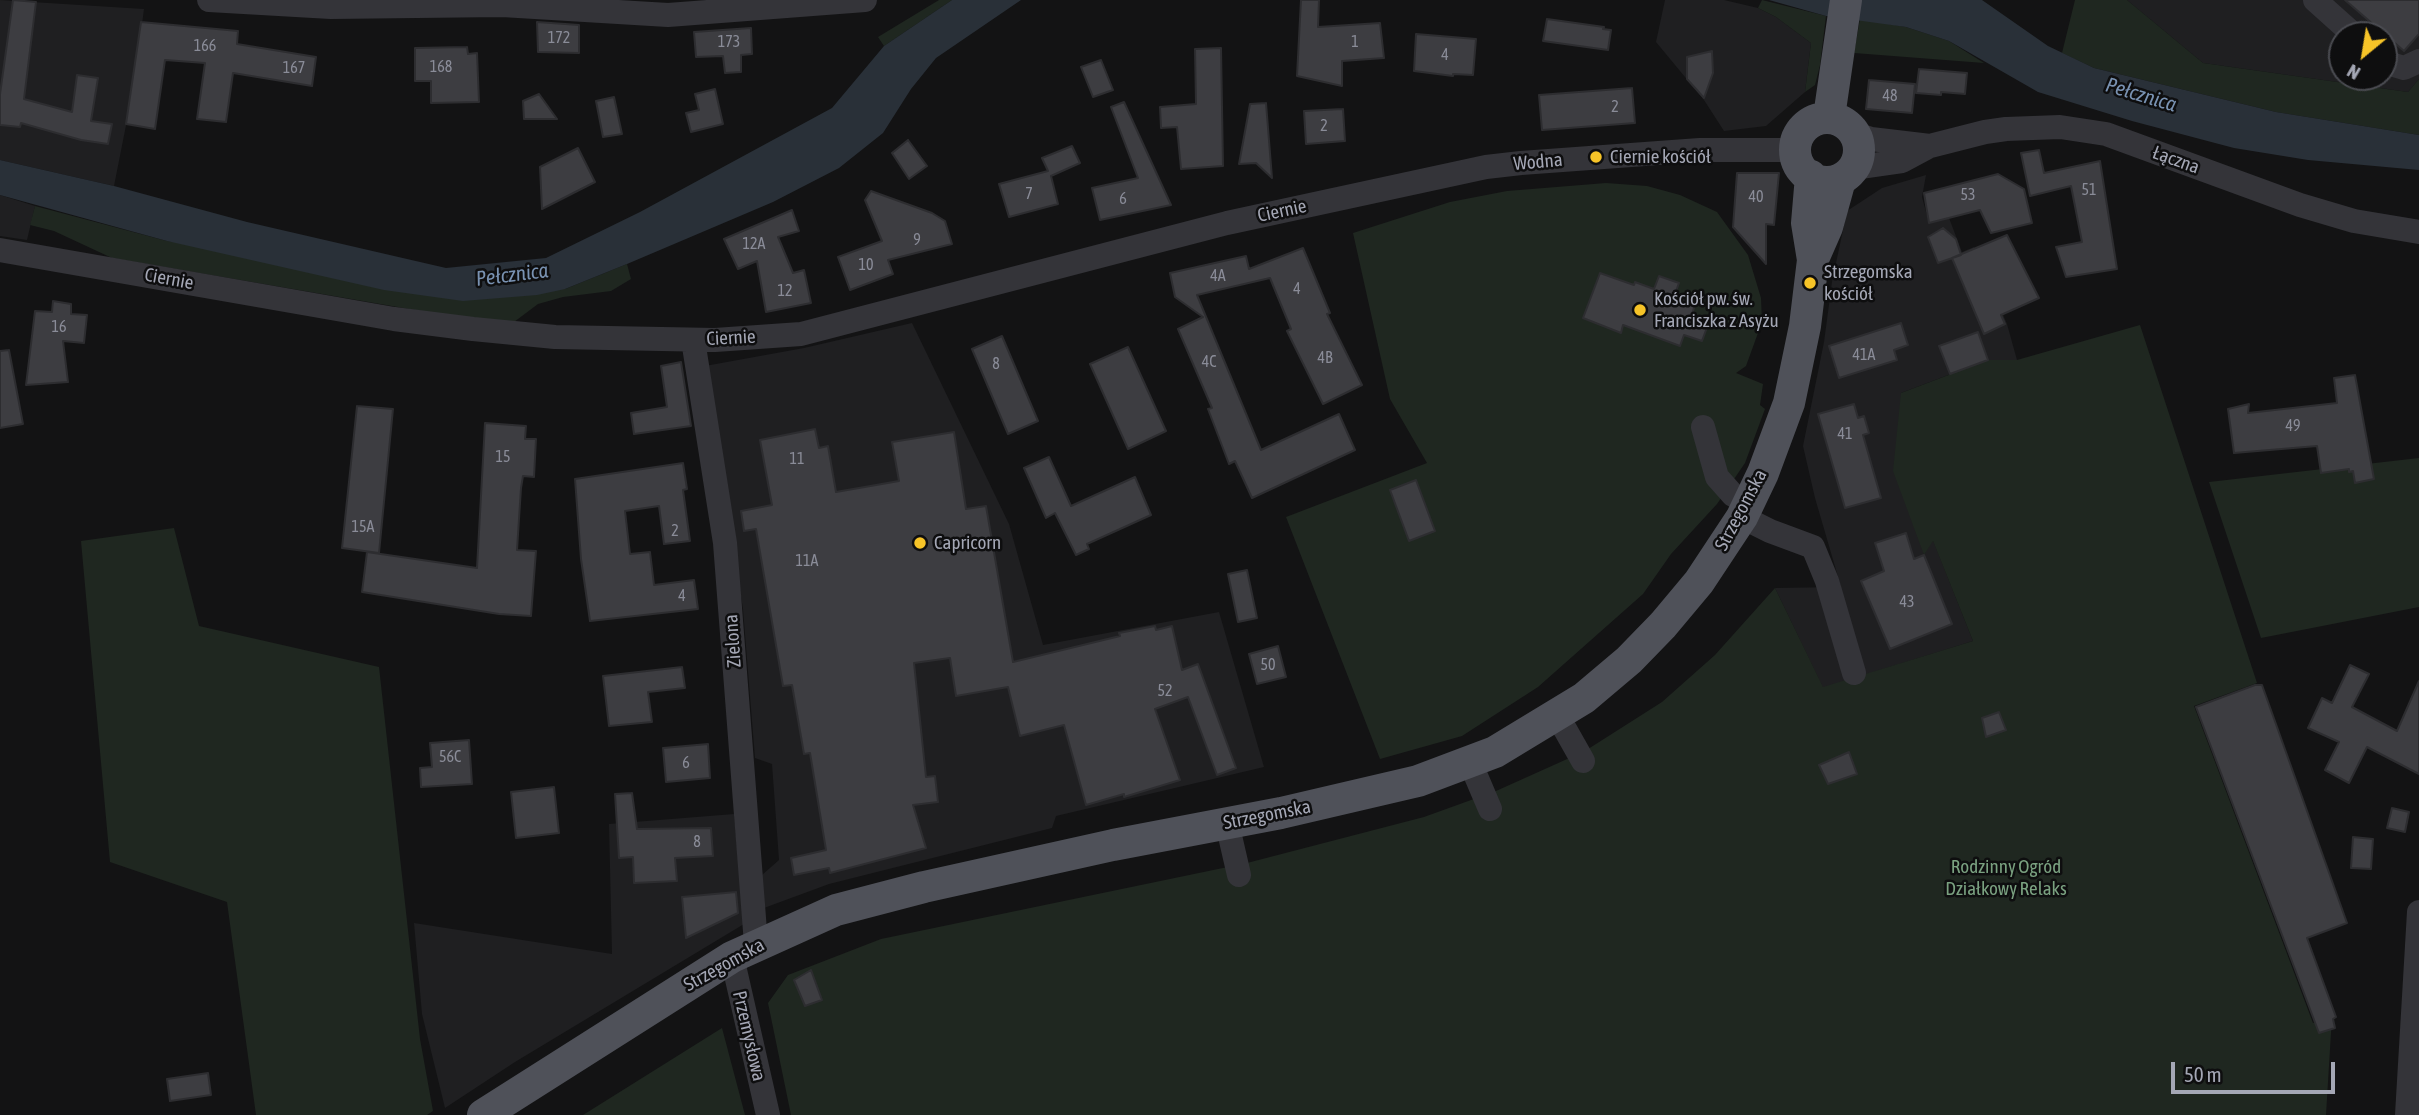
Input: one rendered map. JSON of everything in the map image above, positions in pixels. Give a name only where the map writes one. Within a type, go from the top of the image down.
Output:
[{"type":"main road","points":[[1829,117],[1846,0]]},
{"type":"main road","points":[[1829,117],[1841,121],[1855,134],[1858,156],[1825,169],[1798,138],[1805,127],[1815,120],[1829,117]]},
{"type":"main road","name":"Strzegomska","points":[[483,1115],[744,951],[836,910],[924,887],[1377,792],[1418,781],[1495,752],[1557,715],[1608,679],[1663,625],[1699,582],[1745,509],[1777,438],[1789,403],[1805,326],[1813,260],[1827,227],[1825,169]]},
{"type":"street","points":[[209,0],[331,8],[502,5],[668,15],[865,0]]},
{"type":"street","points":[[2315,0],[2338,21]]},
{"type":"street","points":[[2398,66],[2404,68],[2419,61]]},
{"type":"street","name":"Łączna","points":[[1825,169],[1902,161],[1930,146],[2006,129],[2060,127],[2106,134],[2300,205],[2354,220],[2419,232]]},
{"type":"street","name":"Łączna","points":[[1855,134],[1888,142],[1930,146]]},
{"type":"street","name":"Wodna","points":[[1450,174],[1521,163],[1700,150],[1825,169]]},
{"type":"street","name":"Ciernie","points":[[0,250],[394,319],[555,337],[694,340],[801,334],[1227,223],[1450,174]]},
{"type":"street","name":"Zielona","points":[[694,340],[725,543],[744,951]]},
{"type":"street","points":[[1703,427],[1717,477],[1745,509],[1770,531],[1813,547],[1827,581],[1854,673]]},
{"type":"street","points":[[1557,715],[1583,761]]},
{"type":"street","points":[[1470,762],[1490,809]]},
{"type":"street","points":[[1227,823],[1239,875]]},
{"type":"street","points":[[2407,1115],[2419,912]]},
{"type":"street","name":"Przemysłowa","points":[[744,951],[768,1115]]},
{"type":"shaded area","points":[[0,0],[144,9],[134,85],[114,186],[0,160]]},
{"type":"shaded area","points":[[1665,0],[1724,0],[1758,8],[1776,17],[1811,43],[1805,92],[1766,126],[1724,131],[1704,100],[1656,42]]},
{"type":"shaded area","points":[[2127,0],[2419,0],[2419,79],[2408,92],[2398,91],[2398,21],[2328,21],[2328,81],[2203,63]]},
{"type":"shaded area","points":[[1926,175],[1922,197],[1929,223],[1949,218],[1962,252],[1974,247],[2007,324],[2017,360],[1988,360],[1901,393],[1924,554],[1933,540],[1973,641],[1823,688],[1775,588],[1841,587],[1803,446],[1824,342],[1832,282],[1847,211],[1882,188]]},
{"type":"shaded area","points":[[0,195],[35,206],[27,240],[0,236]]},
{"type":"shaded area","points":[[912,323],[1009,524],[1043,645],[1219,612],[1264,767],[1056,816],[1052,828],[829,884],[764,908],[762,875],[779,860],[772,764],[755,758],[743,609],[705,366],[804,348]]},
{"type":"shaded area","points":[[734,814],[744,924],[515,1062],[445,1108],[422,1014],[414,923],[612,954],[609,824]]},
{"type":"green space","points":[[939,0],[952,0],[884,46],[878,37]]},
{"type":"green space","points":[[1762,0],[1826,16],[1815,85],[1805,92],[1811,43],[1776,17],[1758,8]]},
{"type":"green space","points":[[2075,0],[2127,0],[2203,63],[2328,81],[2328,91],[2408,92],[2419,79],[2419,135],[2276,112],[2094,68],[2062,53]]},
{"type":"green space","points":[[1860,19],[1906,27],[1949,41],[1984,63],[1854,53]]},
{"type":"green space","points":[[1606,183],[1647,186],[1680,195],[1717,212],[1748,255],[1761,298],[1762,322],[1746,366],[1736,373],[1763,384],[1760,405],[1765,409],[1745,463],[1717,504],[1671,554],[1643,594],[1538,687],[1462,736],[1380,759],[1286,517],[1427,463],[1390,399],[1353,233],[1450,202],[1507,191]]},
{"type":"green space","points":[[35,206],[167,241],[565,289],[627,264],[631,279],[611,291],[563,297],[538,304],[514,322],[456,317],[112,258],[54,231],[30,225]]},
{"type":"green space","name":"Rodzinny Ogród Działkowy Relaks","points":[[2140,325],[2257,683],[2194,706],[2313,1023],[2332,1016],[2326,1115],[791,1115],[768,1003],[788,975],[881,939],[1247,863],[1424,817],[1496,791],[1585,751],[1662,702],[1715,655],[1775,588],[1823,687],[1973,641],[1933,541],[1924,555],[1893,471],[1901,393],[1988,360],[2017,360]]},
{"type":"green space","points":[[2419,458],[2419,607],[2261,638],[2209,482]]},
{"type":"green space","points":[[174,528],[199,626],[379,667],[420,1039],[433,1111],[427,1115],[256,1115],[227,902],[110,862],[81,541]]},
{"type":"green space","points":[[722,1028],[745,1115],[583,1115]]},
{"type":"water","name":"Pełcznica","points":[[952,0],[1021,0],[936,58],[911,89],[883,133],[839,168],[773,202],[627,264],[565,289],[537,295],[463,301],[384,290],[167,241],[0,195],[0,160],[114,186],[247,222],[446,268],[546,258],[640,212],[832,108],[884,46]]},
{"type":"water","name":"Pełcznica","points":[[1769,0],[1982,0],[2048,46],[2094,68],[2276,112],[2419,135],[2419,170],[2308,160],[2234,148],[2038,92],[1949,41],[1906,27],[1826,16]]},
{"type":"building","points":[[13,0],[36,2],[24,99],[72,112],[77,75],[98,78],[91,121],[112,124],[108,144],[81,140],[21,123],[20,127],[0,125],[0,94]]},
{"type":"building","points":[[1301,0],[1319,0],[1318,27],[1380,23],[1384,58],[1342,61],[1342,86],[1297,76]]},
{"type":"building","points":[[2345,0],[2419,0],[2419,34],[2404,51],[2398,46],[2398,21],[2369,21]]},
{"type":"building","points":[[1547,19],[1611,30],[1608,50],[1543,41]]},
{"type":"building","points":[[141,22],[238,31],[237,44],[316,57],[312,86],[233,73],[226,122],[197,119],[205,63],[165,60],[155,129],[126,124]]},
{"type":"building","points":[[537,22],[579,25],[579,53],[538,52]]},
{"type":"building","points":[[751,28],[752,54],[741,55],[741,72],[725,73],[723,56],[696,57],[694,32]]},
{"type":"building","points":[[1416,34],[1476,39],[1473,75],[1453,76],[1414,71]]},
{"type":"building","points":[[467,47],[468,54],[477,53],[479,102],[431,103],[431,81],[415,81],[415,48]]},
{"type":"building","points":[[1221,48],[1223,166],[1181,169],[1177,127],[1161,128],[1160,107],[1196,104],[1195,49]]},
{"type":"building","points":[[1712,51],[1713,73],[1704,98],[1687,79],[1687,57]]},
{"type":"building","points":[[1101,60],[1113,90],[1093,97],[1081,67]]},
{"type":"building","points":[[1919,69],[1967,73],[1965,94],[1916,93]]},
{"type":"building","points":[[1869,80],[1915,84],[1912,113],[1866,109]]},
{"type":"building","points":[[1632,88],[1635,123],[1542,130],[1539,95]]},
{"type":"building","points":[[715,89],[723,124],[691,132],[686,113],[699,110],[695,94]]},
{"type":"building","points":[[539,94],[557,119],[524,119],[523,101]]},
{"type":"building","points":[[614,97],[622,134],[603,137],[596,101]]},
{"type":"building","points":[[1124,102],[1171,205],[1100,220],[1092,188],[1138,178],[1111,107]]},
{"type":"building","points":[[1266,103],[1272,178],[1256,163],[1239,164],[1250,104]]},
{"type":"building","points":[[1343,109],[1345,141],[1306,144],[1304,111]]},
{"type":"building","points":[[908,140],[927,166],[909,179],[892,153]]},
{"type":"building","points":[[1072,146],[1080,163],[1051,176],[1058,204],[1009,217],[999,184],[1048,171],[1042,158]]},
{"type":"building","points":[[578,148],[595,182],[542,209],[540,167]]},
{"type":"building","points":[[2039,150],[2044,173],[2100,161],[2117,269],[2066,277],[2056,247],[2082,242],[2071,186],[2030,196],[2021,153]]},
{"type":"building","points":[[1737,173],[1779,173],[1774,225],[1766,224],[1766,264],[1733,227]]},
{"type":"building","points":[[1998,174],[2024,189],[2032,223],[1991,233],[1980,210],[1929,223],[1924,193]]},
{"type":"building","points":[[871,191],[932,213],[945,221],[952,244],[888,260],[893,274],[850,290],[838,257],[882,241],[865,200]]},
{"type":"building","points":[[792,210],[799,231],[778,237],[793,273],[804,270],[811,303],[766,312],[757,261],[738,269],[724,239]]},
{"type":"building","points":[[1943,228],[1956,239],[1961,255],[1938,263],[1928,237]]},
{"type":"building","points":[[2007,235],[2039,298],[2001,315],[2005,324],[1984,334],[1952,258]]},
{"type":"building","points":[[1303,248],[1330,313],[1327,314],[1362,385],[1323,404],[1287,331],[1291,329],[1270,278],[1197,295],[1261,450],[1339,414],[1355,450],[1252,498],[1235,461],[1229,464],[1208,409],[1212,408],[1178,329],[1203,317],[1175,297],[1170,273],[1246,256],[1249,269]]},
{"type":"building","name":"Kościół pw. św. Franciszka z Asyżu","points":[[1600,273],[1654,289],[1659,276],[1679,283],[1674,297],[1695,304],[1692,315],[1709,322],[1702,341],[1684,335],[1680,346],[1623,325],[1621,333],[1583,318]]},
{"type":"building","points":[[53,301],[71,304],[71,314],[87,315],[84,343],[63,341],[68,382],[26,385],[35,311],[52,312]]},
{"type":"building","points":[[1901,323],[1908,345],[1894,350],[1897,360],[1839,378],[1829,346]]},
{"type":"building","points":[[1978,332],[1988,360],[1950,374],[1939,346]]},
{"type":"building","points":[[1002,336],[1038,421],[1008,434],[972,349]]},
{"type":"building","points":[[1128,347],[1166,431],[1128,449],[1090,364]]},
{"type":"building","points":[[9,350],[23,424],[0,428],[0,351]]},
{"type":"building","points":[[681,362],[691,426],[634,434],[631,413],[667,407],[661,366]]},
{"type":"building","points":[[2355,375],[2374,479],[2355,483],[2353,471],[2349,472],[2349,469],[2321,473],[2317,446],[2234,453],[2228,409],[2249,404],[2248,413],[2337,403],[2334,378]]},
{"type":"building","points":[[1854,404],[1858,418],[1864,416],[1869,433],[1863,435],[1881,498],[1845,508],[1818,414]]},
{"type":"building","points":[[357,406],[393,409],[379,553],[342,548]]},
{"type":"building","points":[[485,423],[526,426],[525,439],[536,439],[534,477],[523,476],[517,550],[536,551],[531,616],[499,614],[362,592],[367,552],[477,568]]},
{"type":"building","points":[[815,429],[819,448],[828,446],[836,492],[899,481],[892,442],[954,432],[966,509],[986,506],[1013,662],[1120,636],[1119,633],[1155,626],[1156,630],[1172,626],[1182,670],[1198,664],[1236,768],[1217,775],[1188,697],[1155,709],[1180,780],[1086,805],[1064,725],[1020,736],[1008,687],[956,696],[950,658],[914,663],[926,777],[935,776],[938,802],[913,805],[926,848],[830,873],[829,868],[794,875],[791,858],[826,850],[810,753],[804,754],[792,685],[783,686],[756,529],[744,531],[741,511],[772,505],[760,440]]},
{"type":"building","points":[[1049,457],[1071,506],[1135,477],[1151,515],[1087,544],[1089,549],[1076,555],[1055,513],[1046,518],[1024,468]]},
{"type":"building","points":[[683,463],[687,489],[683,490],[690,541],[664,544],[659,506],[625,511],[630,554],[650,552],[654,585],[694,580],[698,609],[590,621],[581,559],[575,479]]},
{"type":"building","points":[[1416,480],[1435,531],[1409,541],[1390,490]]},
{"type":"building","points":[[1906,533],[1914,559],[1924,555],[1952,624],[1890,649],[1861,581],[1884,571],[1875,543]]},
{"type":"building","points":[[1247,570],[1257,618],[1238,622],[1228,574]]},
{"type":"building","points":[[1278,646],[1286,677],[1257,684],[1249,654]]},
{"type":"building","points":[[2350,665],[2369,674],[2352,707],[2397,731],[2419,681],[2419,774],[2367,747],[2349,783],[2325,770],[2339,742],[2308,728],[2322,698],[2332,703]]},
{"type":"building","points":[[682,667],[685,688],[648,692],[652,722],[609,726],[603,676]]},
{"type":"building","points":[[2255,685],[2262,685],[2347,923],[2307,938],[2336,1017],[2333,1019],[2335,1028],[2319,1033],[2196,707]]},
{"type":"building","points":[[1999,712],[2006,730],[1986,737],[1982,718]]},
{"type":"building","points":[[469,740],[472,784],[421,787],[420,768],[432,767],[430,743]]},
{"type":"building","points":[[708,744],[710,778],[666,782],[663,748]]},
{"type":"building","points":[[1849,752],[1857,774],[1828,784],[1819,765]]},
{"type":"building","points":[[554,787],[559,833],[516,838],[511,792]]},
{"type":"building","points":[[632,793],[637,829],[711,828],[713,856],[675,858],[677,881],[634,883],[633,857],[619,858],[615,794]]},
{"type":"building","points":[[2392,808],[2409,812],[2405,832],[2387,828]]},
{"type":"building","points":[[2353,837],[2373,839],[2371,869],[2351,868]]},
{"type":"building","points":[[736,892],[738,913],[686,938],[682,897]]},
{"type":"building","points":[[811,970],[822,1000],[805,1006],[794,980]]},
{"type":"building","points":[[208,1073],[211,1095],[170,1101],[167,1079]]},
{"type":"place","name":"Ciernie kościół","points":[[1596,157]]},
{"type":"place","name":"Strzegomska kościół","points":[[1810,283]]},
{"type":"place","name":"Kościół pw. św. Franciszka z Asyżu","points":[[1640,310]]},
{"type":"place","name":"Capricorn","points":[[920,543]]}]
